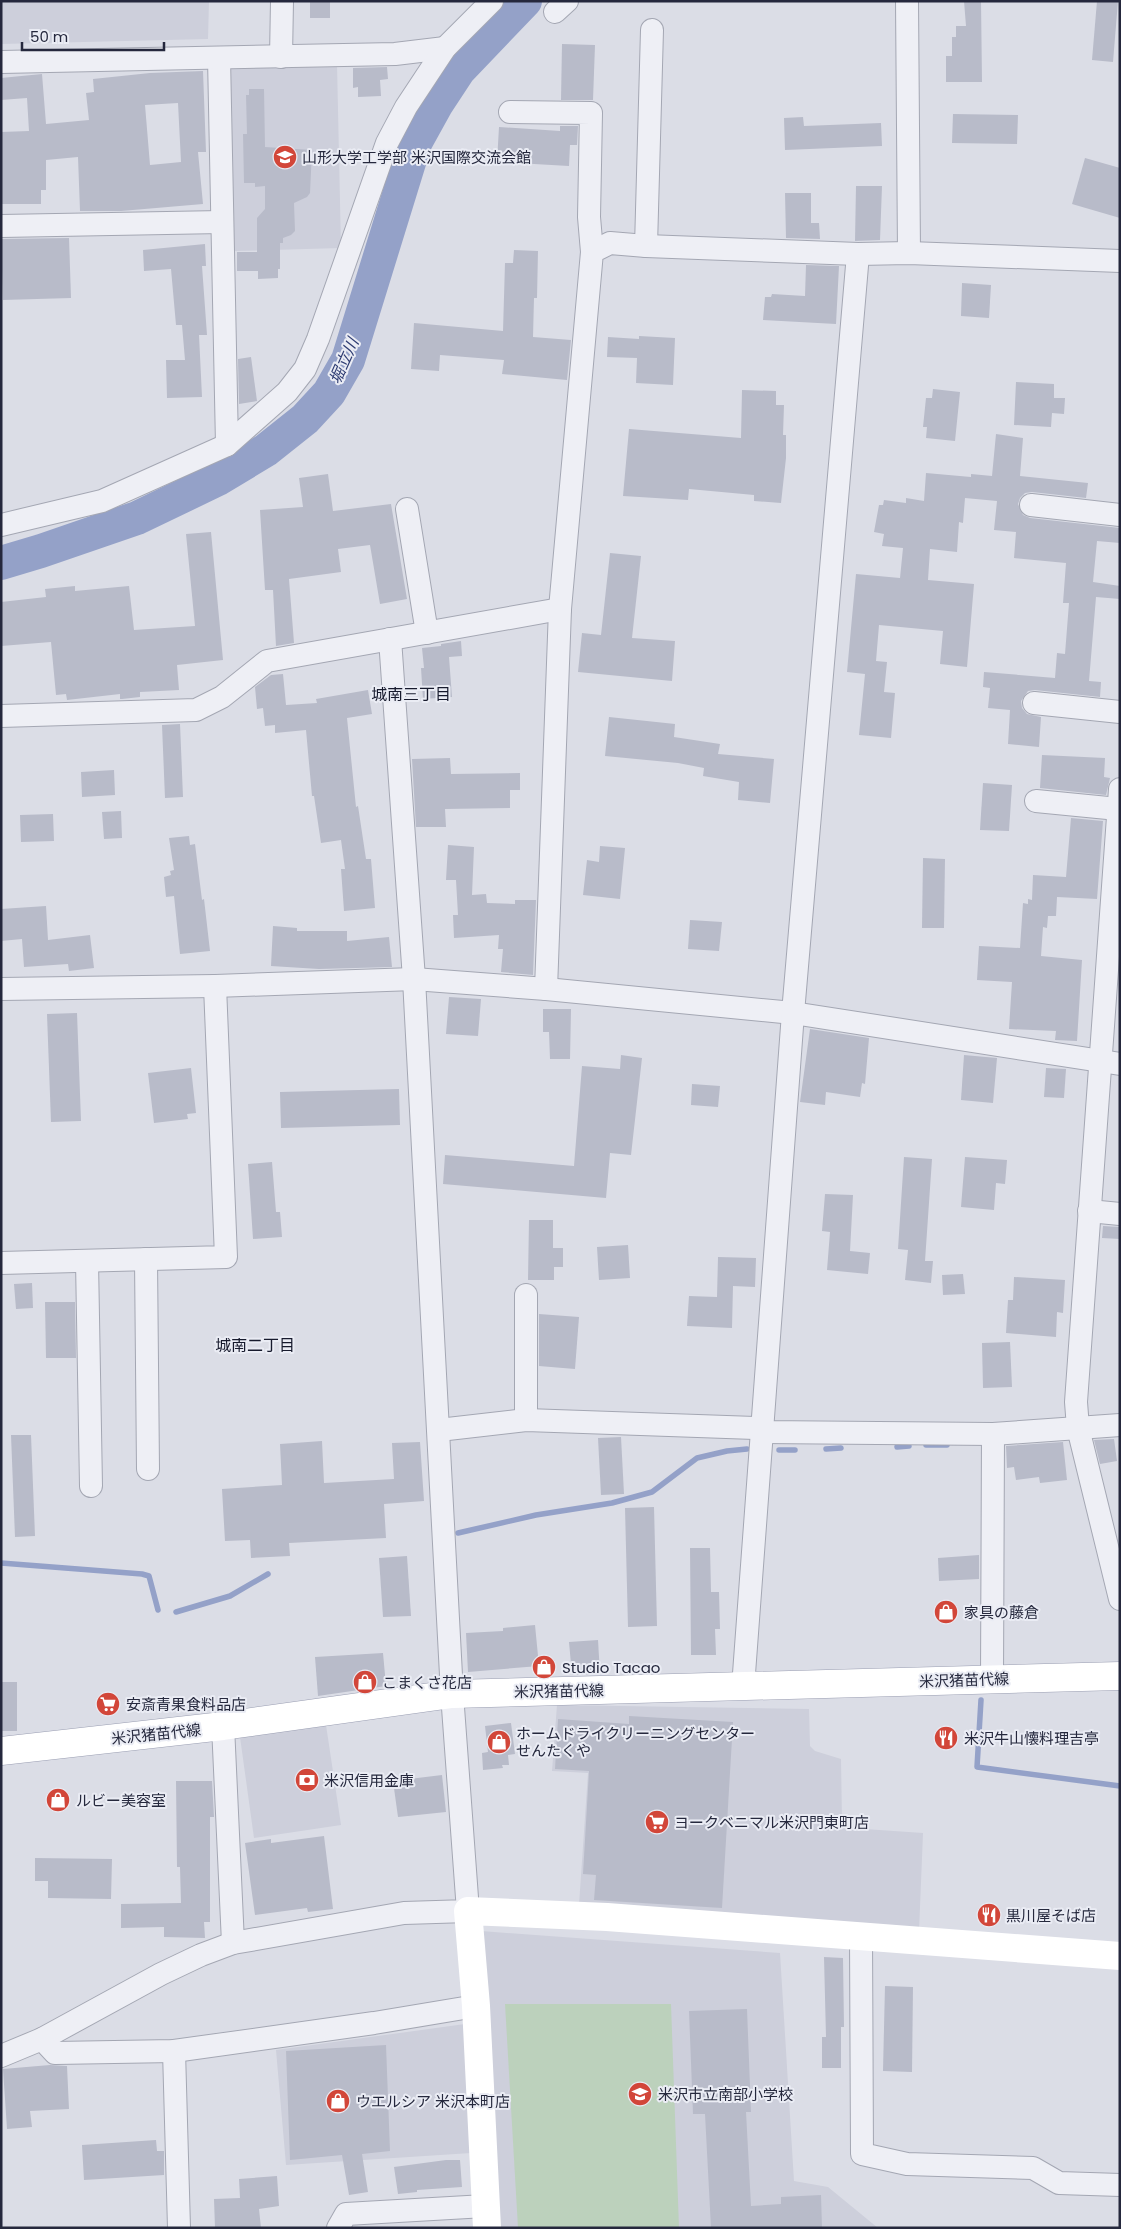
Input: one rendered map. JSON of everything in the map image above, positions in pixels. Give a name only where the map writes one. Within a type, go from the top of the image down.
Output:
[{"type":"main road","name":"米沢猪苗代線","points":[[1,1751],[223,1726],[452,1694],[1120,1676]]},
{"type":"main road","points":[[486,2217],[476,2006],[468,1911],[607,1917],[1120,1956]]},
{"type":"street","points":[[281,57],[282,1]]},
{"type":"street","points":[[1,525],[102,501],[227,445],[287,392],[305,369],[318,338],[387,143],[406,107],[445,48],[492,1]]},
{"type":"street","points":[[907,1],[909,253]]},
{"type":"street","points":[[646,246],[652,30]]},
{"type":"street","points":[[1,62],[395,54],[445,48]]},
{"type":"street","points":[[219,58],[227,445]]},
{"type":"street","points":[[510,112],[591,113],[589,217],[592,252],[560,609],[546,989]]},
{"type":"street","points":[[1,226],[222,222]]},
{"type":"street","points":[[592,252],[610,243],[858,254],[909,253],[1120,261]]},
{"type":"street","points":[[743,1687],[793,1013],[858,254]]},
{"type":"street","points":[[1031,505],[1120,515]]},
{"type":"street","points":[[407,509],[427,633]]},
{"type":"street","points":[[1,716],[196,710],[222,697],[267,661],[560,609]]},
{"type":"street","points":[[1,2056],[42,2039],[160,1974],[233,1943],[404,1913],[468,1911],[452,1694],[414,979],[390,639]]},
{"type":"street","points":[[1034,703],[1120,712]]},
{"type":"street","points":[[1036,801],[1119,799],[1110,1063],[1089,1211],[1076,1402],[1078,1428],[1111,1522],[1120,1599]]},
{"type":"street","points":[[1,989],[215,986],[414,979],[546,989],[793,1013],[1110,1063]]},
{"type":"street","points":[[1,1263],[226,1256],[215,986]]},
{"type":"street","points":[[1089,1211],[1120,1214]]},
{"type":"street","points":[[146,1259],[148,1469]]},
{"type":"street","points":[[87,1261],[90,1486]]},
{"type":"street","points":[[526,1295],[526,1420]]},
{"type":"street","points":[[439,1430],[526,1420],[754,1428],[763,1432],[993,1434],[1120,1424]]},
{"type":"street","points":[[992,1680],[993,1434]]},
{"type":"street","points":[[223,1726],[233,1943]]},
{"type":"street","points":[[861,1936],[862,2154],[907,2164],[1033,2168],[1059,2183],[1120,2186]]},
{"type":"street","points":[[42,2039],[55,2053],[174,2051],[374,2023],[476,2006]]},
{"type":"street","points":[[174,2051],[178,2228]]},
{"type":"street","points":[[338,2228],[346,2214],[486,2217]]},
{"type":"shaded area","points":[[1,1],[209,1],[208,39],[1,44]]},
{"type":"shaded area","name":"山形大学工学部 米沢国際交流会館","points":[[337,64],[341,248],[234,251],[229,66]]},
{"type":"shaded area","points":[[557,1705],[809,1709],[810,1746],[815,1751],[841,1759],[842,1822],[850,1828],[923,1833],[919,1931],[579,1905],[588,1773],[552,1771]]},
{"type":"shaded area","points":[[326,1725],[341,1825],[254,1838],[240,1737]]},
{"type":"shaded area","name":"米沢市立南部小学校","points":[[481,1931],[780,1953],[794,2181],[828,2187],[878,2228],[498,2228]]},
{"type":"shaded area","points":[[465,2024],[471,2153],[286,2165],[276,2050]]},
{"type":"green space","points":[[505,2004],[671,2004],[679,2228],[518,2228]]},
{"type":"building","points":[[310,1],[330,1],[330,18],[310,18]]},
{"type":"building","points":[[964,1],[981,1],[982,82],[946,82],[946,56],[952,56],[952,37],[956,37],[956,26],[966,26]]},
{"type":"building","points":[[1097,1],[1118,1],[1113,62],[1092,60]]},
{"type":"building","points":[[562,44],[595,45],[593,100],[561,100]]},
{"type":"building","points":[[387,67],[388,79],[380,80],[381,96],[358,97],[358,87],[353,88],[353,68]]},
{"type":"building","points":[[203,71],[206,152],[198,152],[203,204],[121,211],[80,211],[78,157],[46,160],[46,190],[41,190],[41,204],[1,204],[1,132],[29,131],[27,98],[1,100],[1,78],[42,74],[46,124],[89,120],[86,93],[94,92],[93,79],[150,73]],"holes":[[[178,103],[181,162],[150,165],[145,105]]]},
{"type":"building","points":[[249,89],[264,89],[265,147],[312,150],[310,193],[307,197],[294,203],[295,231],[283,238],[283,243],[280,243],[278,278],[258,279],[258,271],[237,271],[237,252],[257,252],[257,218],[265,209],[265,186],[255,187],[255,183],[244,183],[243,134],[247,134],[246,95],[249,95]]},
{"type":"building","points":[[953,114],[1018,115],[1017,144],[952,143]]},
{"type":"building","points":[[803,117],[804,126],[881,123],[882,146],[785,150],[784,118]]},
{"type":"building","points":[[560,126],[578,126],[577,145],[570,145],[569,166],[497,162],[499,127],[560,131]]},
{"type":"building","points":[[1085,158],[1120,168],[1120,218],[1072,204]]},
{"type":"building","points":[[856,186],[882,186],[880,240],[855,241]]},
{"type":"building","points":[[785,193],[811,193],[811,223],[819,223],[820,239],[786,238]]},
{"type":"building","points":[[69,238],[71,298],[3,300],[1,239]]},
{"type":"building","points":[[205,244],[206,266],[202,266],[207,335],[199,335],[202,397],[167,398],[166,360],[185,360],[182,325],[176,325],[171,269],[144,271],[143,250]]},
{"type":"building","points":[[514,250],[538,251],[537,298],[534,298],[533,337],[571,340],[567,380],[502,374],[504,360],[440,355],[439,371],[411,369],[414,323],[503,331],[505,263],[513,263]]},
{"type":"building","points":[[806,265],[839,266],[836,324],[763,320],[765,297],[771,297],[772,294],[805,296]]},
{"type":"building","points":[[962,283],[991,285],[989,318],[961,316]]},
{"type":"building","points":[[639,336],[675,338],[673,385],[636,383],[637,358],[607,357],[608,337],[639,339]]},
{"type":"building","points":[[251,357],[257,401],[239,404],[238,359]]},
{"type":"building","points":[[1016,382],[1054,384],[1054,398],[1065,398],[1064,414],[1052,413],[1051,427],[1014,425]]},
{"type":"building","points":[[933,389],[960,392],[955,441],[926,438],[927,427],[923,427],[926,398],[932,398]]},
{"type":"building","points":[[742,390],[776,391],[776,405],[784,405],[783,435],[786,435],[786,458],[781,503],[754,501],[754,495],[689,489],[688,500],[623,496],[629,429],[741,438]]},
{"type":"building","points":[[996,434],[1023,438],[1020,476],[1088,483],[1086,498],[1032,492],[1025,493],[1020,498],[1018,504],[1023,515],[1030,518],[1120,528],[1120,543],[1097,541],[1093,582],[1120,586],[1120,599],[1096,597],[1089,681],[1101,682],[1100,697],[1035,690],[1028,691],[1021,701],[1022,708],[1027,714],[1041,717],[1039,747],[1008,744],[1010,710],[988,708],[990,688],[983,687],[984,672],[1055,678],[1057,653],[1065,654],[1069,603],[1063,603],[1066,563],[1014,558],[1016,532],[994,530],[997,501],[965,498],[963,523],[959,522],[957,552],[930,549],[928,580],[974,584],[967,667],[940,664],[943,631],[879,625],[876,661],[887,662],[884,692],[895,693],[891,738],[859,735],[865,674],[847,672],[856,574],[900,578],[903,548],[882,546],[884,534],[874,532],[879,505],[883,505],[884,500],[906,503],[906,498],[924,501],[926,473],[971,477],[971,474],[992,476]]},
{"type":"building","points":[[328,474],[333,511],[391,504],[407,599],[380,604],[370,545],[338,549],[341,572],[289,579],[294,643],[276,646],[273,590],[265,590],[260,510],[303,507],[299,478]]},
{"type":"building","points":[[211,532],[223,660],[177,665],[179,690],[140,692],[140,697],[122,699],[120,699],[120,694],[67,700],[66,694],[56,695],[51,642],[1,646],[1,602],[46,597],[45,589],[75,586],[75,591],[129,586],[134,630],[195,626],[186,534]]},
{"type":"building","points":[[610,553],[641,556],[632,638],[675,641],[672,681],[578,672],[582,633],[601,635]]},
{"type":"building","points":[[461,641],[462,656],[449,657],[452,697],[423,699],[421,668],[424,668],[422,648]]},
{"type":"building","points":[[283,674],[286,705],[317,703],[316,699],[368,690],[372,714],[347,718],[356,807],[358,806],[366,859],[371,859],[375,908],[344,911],[341,869],[345,869],[341,840],[321,843],[314,796],[312,796],[306,730],[275,733],[275,725],[265,726],[263,708],[257,709],[255,687],[271,675]]},
{"type":"building","points":[[609,717],[675,724],[674,737],[720,744],[718,754],[774,759],[770,803],[738,800],[739,782],[703,776],[704,768],[678,763],[605,756]]},
{"type":"building","points":[[180,724],[183,797],[165,798],[162,725]]},
{"type":"building","points":[[1042,755],[1105,758],[1104,777],[1110,778],[1106,795],[1040,788]]},
{"type":"building","points":[[450,758],[451,774],[520,773],[520,790],[510,790],[510,808],[445,809],[446,827],[416,827],[412,759]]},
{"type":"building","points":[[114,770],[115,795],[82,797],[81,772]]},
{"type":"building","points":[[983,783],[1012,785],[1009,831],[980,830]]},
{"type":"building","points":[[121,811],[122,838],[104,839],[102,812]]},
{"type":"building","points":[[53,814],[54,841],[21,842],[20,815]]},
{"type":"building","points":[[1071,818],[1103,821],[1097,899],[1057,897],[1056,916],[1048,916],[1047,928],[1043,927],[1041,956],[1082,960],[1077,1041],[1055,1040],[1056,1031],[1009,1029],[1012,982],[977,980],[979,946],[1020,948],[1023,903],[1028,904],[1028,899],[1032,900],[1033,875],[1066,877]]},
{"type":"building","points":[[189,836],[190,845],[195,844],[210,951],[180,954],[174,896],[166,897],[164,877],[171,875],[170,871],[174,870],[169,838]]},
{"type":"building","points":[[448,845],[474,847],[472,895],[486,894],[487,903],[515,904],[515,900],[536,900],[533,975],[501,972],[503,949],[498,949],[499,935],[454,938],[453,915],[458,915],[456,880],[446,880]]},
{"type":"building","points":[[600,846],[625,848],[620,899],[583,895],[587,860],[599,862]]},
{"type":"building","points":[[923,858],[945,859],[944,928],[922,928]]},
{"type":"building","points":[[46,906],[48,940],[90,935],[94,968],[69,971],[68,964],[24,967],[22,939],[1,941],[1,909]]},
{"type":"building","points":[[690,920],[722,922],[719,951],[688,949]]},
{"type":"building","points":[[273,926],[297,928],[297,931],[347,931],[347,941],[389,937],[392,967],[319,969],[271,966]]},
{"type":"building","points":[[449,997],[481,999],[478,1036],[446,1034]]},
{"type":"building","points":[[543,1009],[571,1009],[570,1059],[550,1059],[549,1032],[543,1032]]},
{"type":"building","points":[[77,1013],[81,1121],[51,1122],[47,1014]]},
{"type":"building","points":[[810,1029],[869,1038],[865,1084],[862,1083],[860,1097],[826,1092],[825,1105],[800,1102]]},
{"type":"building","points":[[621,1055],[642,1058],[631,1155],[610,1153],[606,1198],[443,1184],[445,1155],[574,1166],[582,1066],[620,1069]]},
{"type":"building","points":[[964,1055],[997,1058],[993,1103],[961,1100]]},
{"type":"building","points":[[191,1068],[196,1113],[187,1114],[188,1119],[154,1123],[148,1073]]},
{"type":"building","points":[[1046,1068],[1066,1069],[1064,1098],[1044,1097]]},
{"type":"building","points":[[692,1084],[720,1086],[718,1107],[691,1105]]},
{"type":"building","points":[[399,1089],[400,1125],[281,1128],[280,1092]]},
{"type":"building","points":[[904,1157],[932,1159],[925,1261],[933,1261],[931,1283],[905,1280],[908,1250],[898,1249]]},
{"type":"building","points":[[965,1157],[1007,1160],[1005,1184],[996,1183],[994,1210],[961,1207]]},
{"type":"building","points":[[272,1162],[276,1212],[280,1212],[282,1237],[253,1239],[248,1164]]},
{"type":"building","points":[[825,1194],[853,1195],[850,1251],[870,1253],[868,1274],[827,1270],[830,1232],[822,1231]]},
{"type":"building","points":[[529,1220],[553,1220],[553,1248],[563,1248],[563,1267],[554,1267],[554,1280],[528,1280]]},
{"type":"building","points":[[1103,1226],[1120,1227],[1120,1239],[1102,1238]]},
{"type":"building","points":[[628,1245],[630,1278],[599,1280],[597,1247]]},
{"type":"building","points":[[718,1257],[756,1258],[755,1287],[733,1286],[732,1328],[687,1326],[689,1296],[717,1297]]},
{"type":"building","points":[[963,1274],[965,1294],[943,1295],[942,1275]]},
{"type":"building","points":[[1014,1277],[1065,1280],[1063,1313],[1057,1312],[1056,1337],[1006,1333],[1008,1300],[1013,1300]]},
{"type":"building","points":[[32,1283],[33,1308],[16,1309],[14,1284]]},
{"type":"building","points":[[45,1302],[75,1302],[76,1358],[46,1358]]},
{"type":"building","points":[[539,1314],[579,1317],[575,1369],[539,1366]]},
{"type":"building","points":[[1010,1342],[1012,1387],[983,1388],[982,1343]]},
{"type":"building","points":[[11,1435],[31,1435],[35,1536],[15,1537]]},
{"type":"building","points":[[621,1437],[624,1494],[601,1495],[598,1438]]},
{"type":"building","points":[[1114,1439],[1117,1461],[1100,1464],[1094,1440]]},
{"type":"building","points":[[322,1441],[324,1483],[394,1479],[392,1443],[420,1442],[424,1501],[384,1504],[386,1538],[289,1543],[290,1556],[251,1558],[250,1540],[225,1541],[222,1489],[282,1485],[280,1444]]},
{"type":"building","points":[[1063,1442],[1067,1480],[1040,1483],[1039,1477],[1016,1480],[1014,1467],[1007,1468],[1006,1446]]},
{"type":"building","points":[[654,1507],[657,1626],[628,1627],[625,1508]]},
{"type":"building","points":[[690,1548],[710,1548],[711,1592],[719,1592],[720,1629],[715,1629],[716,1655],[691,1655]]},
{"type":"building","points":[[979,1555],[979,1579],[939,1581],[938,1558]]},
{"type":"building","points":[[407,1556],[411,1616],[383,1617],[379,1558]]},
{"type":"building","points":[[535,1625],[539,1666],[468,1672],[466,1633],[503,1631],[503,1628]]},
{"type":"building","points":[[598,1640],[600,1674],[572,1675],[569,1642]]},
{"type":"building","points":[[383,1653],[386,1686],[318,1696],[315,1657]]},
{"type":"building","points":[[1,1682],[17,1682],[17,1731],[1,1731]]},
{"type":"building","name":"ヨークベニマル米沢門東町店","points":[[629,1716],[733,1722],[722,1908],[594,1900],[596,1875],[583,1874],[589,1771],[555,1769],[558,1719],[629,1724]]},
{"type":"building","points":[[511,1723],[515,1754],[508,1755],[509,1765],[502,1765],[503,1768],[483,1770],[482,1753],[488,1752],[485,1726]]},
{"type":"building","points":[[442,1775],[446,1812],[398,1817],[393,1781]]},
{"type":"building","points":[[176,1781],[212,1781],[214,1817],[210,1817],[210,1922],[204,1922],[205,1938],[164,1937],[164,1927],[121,1928],[121,1904],[181,1903],[180,1867],[177,1867]]},
{"type":"building","points":[[324,1836],[333,1909],[308,1912],[307,1908],[255,1915],[245,1843],[271,1839],[271,1843]]},
{"type":"building","points":[[35,1858],[112,1859],[111,1899],[48,1898],[48,1881],[35,1881]]},
{"type":"building","points":[[824,1957],[843,1958],[844,2027],[841,2027],[841,2068],[822,2068],[822,2037],[826,2037]]},
{"type":"building","points":[[885,1986],[913,1987],[912,2072],[883,2071]]},
{"type":"building","points":[[747,2009],[751,2112],[746,2112],[751,2206],[781,2204],[781,2197],[821,2195],[822,2228],[711,2228],[705,2114],[693,2114],[689,2011]]},
{"type":"building","name":"ウエルシア 米沢本町店","points":[[386,2045],[390,2151],[362,2154],[368,2192],[349,2195],[342,2155],[290,2160],[286,2051]]},
{"type":"building","points":[[50,2065],[67,2066],[69,2109],[30,2111],[32,2127],[7,2129],[3,2069]]},
{"type":"building","points":[[156,2140],[157,2151],[164,2151],[164,2175],[84,2180],[82,2145]]},
{"type":"building","points":[[460,2160],[462,2187],[417,2190],[417,2192],[398,2194],[394,2167]]},
{"type":"building","points":[[277,2176],[279,2206],[259,2209],[261,2228],[215,2228],[214,2199],[240,2198],[239,2179]]},
{"type":"waterway","name":"堀立川","points":[[1,563],[137,518],[218,479],[266,450],[305,419],[329,393],[348,360],[415,143],[436,105],[459,70],[525,1]]},
{"type":"waterway","points":[[926,1445],[947,1445]]},
{"type":"waterway","points":[[897,1447],[909,1446]]},
{"type":"waterway","points":[[826,1449],[841,1448]]},
{"type":"waterway","points":[[458,1533],[536,1515],[612,1503],[652,1492],[697,1458],[727,1451],[747,1449]]},
{"type":"waterway","points":[[779,1450],[795,1450]]},
{"type":"waterway","points":[[1,1563],[149,1576],[158,1610]]},
{"type":"waterway","points":[[176,1612],[230,1596],[268,1574]]},
{"type":"waterway","points":[[981,1700],[977,1767],[1120,1786]]},
{"type":"place","name":"山形大学工学部 米沢国際交流会館","points":[[285,157]]},
{"type":"place","name":"家具の藤倉","points":[[946,1612]]},
{"type":"place","name":"Studio Tacao","points":[[544,1667]]},
{"type":"place","name":"こまくさ花店","points":[[365,1682]]},
{"type":"place","name":"安斎青果食料品店","points":[[108,1704]]},
{"type":"place","name":"米沢牛山懐料理吉亭","points":[[946,1738]]},
{"type":"place","name":"ホームドライクリーニングセンター せんたくや","points":[[499,1742]]},
{"type":"place","name":"米沢信用金庫","points":[[307,1780]]},
{"type":"place","name":"ルビー美容室","points":[[58,1800]]},
{"type":"place","name":"ヨークベニマル米沢門東町店","points":[[657,1822]]},
{"type":"place","name":"黒川屋そば店","points":[[989,1915]]},
{"type":"place","name":"米沢市立南部小学校","points":[[640,2094]]},
{"type":"place","name":"ウエルシア 米沢本町店","points":[[338,2101]]},
{"type":"district","name":"城南三丁目","points":[[411,694]]},
{"type":"district","name":"城南二丁目","points":[[255,1345]]}]
